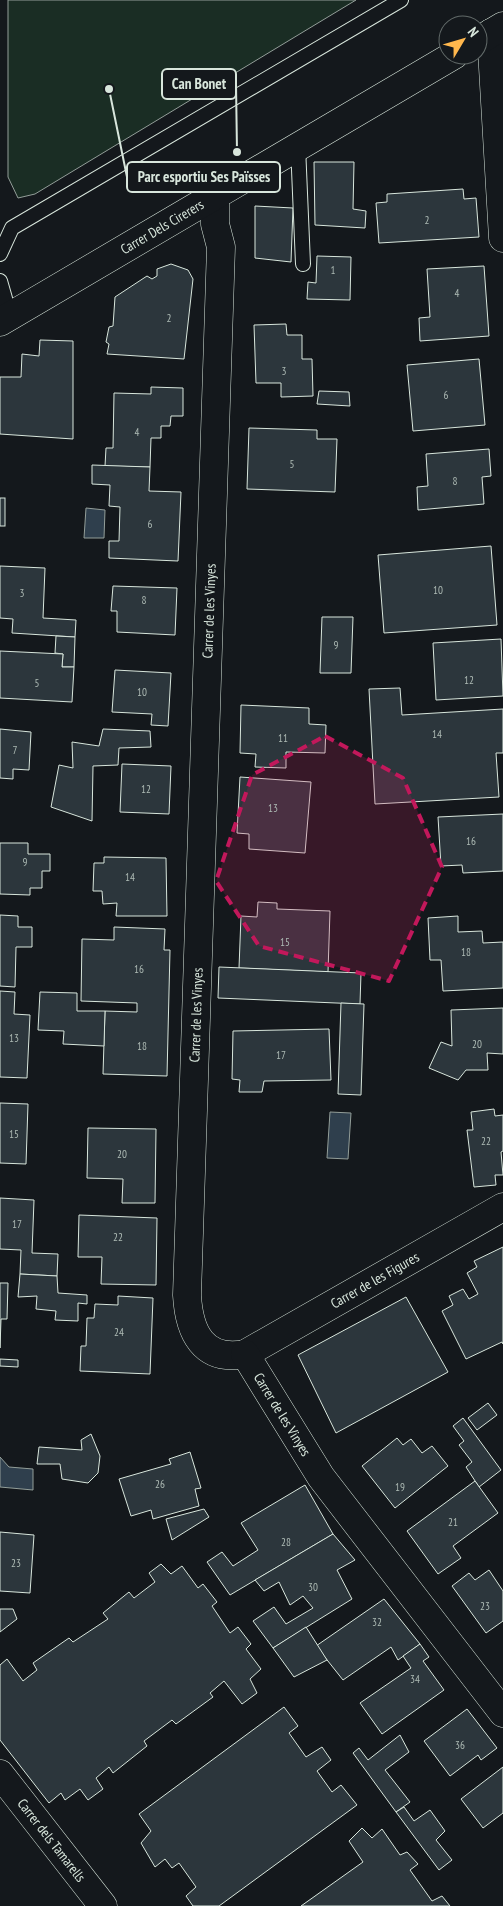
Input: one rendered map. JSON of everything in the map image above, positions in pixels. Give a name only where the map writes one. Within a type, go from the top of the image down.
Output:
[{"type":"street","points":[[491,33],[503,238]]},
{"type":"street","name":"Carrer Dels Cirerers","points":[[5,320],[438,64]]},
{"type":"street","name":"Carrer de les Vinyes","points":[[215,195],[215,224],[221,247],[187,1295],[188,1318],[197,1337],[215,1352],[230,1356],[245,1354],[321,1477],[503,1713]]},
{"type":"street","name":"Carrer de les Figures","points":[[245,1354],[503,1207]]},
{"type":"street","name":"Carrer dels Tamarells","points":[[0,1774],[103,1906]]},
{"type":"lane","points":[[0,254],[12,228],[400,0]]},
{"type":"lane","points":[[298,146],[303,264]]},
{"type":"lane","points":[[0,281],[5,320]]},
{"type":"highlighted area","points":[[325,736],[403,778],[442,867],[389,981],[259,946],[216,881],[252,775]]},
{"type":"green space","points":[[8,0],[356,0],[35,194],[18,198],[8,177]]},
{"type":"water","points":[[86,508],[105,510],[104,538],[84,538]]},
{"type":"water","points":[[330,1112],[351,1113],[348,1159],[327,1158]]},
{"type":"water","points":[[0,1457],[9,1467],[33,1469],[33,1490],[0,1487]]},
{"type":"building","points":[[314,162],[354,162],[353,209],[366,211],[365,228],[315,225]]},
{"type":"building","points":[[463,189],[464,199],[476,198],[479,237],[379,243],[376,203],[387,202],[387,194]]},
{"type":"building","points":[[255,206],[293,208],[291,262],[255,258]]},
{"type":"building","points":[[317,256],[351,257],[350,300],[307,299],[308,282],[316,283]]},
{"type":"building","points":[[171,264],[188,270],[193,279],[184,359],[107,354],[109,344],[106,342],[109,327],[113,326],[115,297],[147,276],[152,279],[157,276],[157,269]]},
{"type":"building","points":[[484,266],[489,336],[420,341],[419,318],[430,317],[427,269]]},
{"type":"building","points":[[286,324],[287,335],[302,335],[302,359],[312,359],[313,396],[281,397],[281,383],[256,383],[254,325]]},
{"type":"building","points":[[40,340],[73,341],[73,439],[0,434],[0,377],[21,377],[22,354],[39,356]]},
{"type":"building","points":[[479,359],[485,425],[413,431],[407,365]]},
{"type":"building","points":[[151,387],[183,388],[183,416],[171,416],[170,426],[161,426],[161,438],[151,438],[150,467],[105,466],[106,448],[113,448],[114,393],[151,394]]},
{"type":"building","points":[[319,391],[349,392],[350,406],[317,404]]},
{"type":"building","points":[[249,428],[317,430],[317,439],[337,439],[335,492],[247,489]]},
{"type":"building","points":[[489,449],[491,476],[482,477],[484,504],[418,510],[417,487],[428,486],[426,454]]},
{"type":"building","points":[[92,465],[150,467],[149,491],[181,492],[178,561],[109,558],[109,541],[119,541],[120,507],[109,506],[110,485],[92,484]]},
{"type":"building","points":[[0,498],[5,498],[5,526],[0,526]]},
{"type":"building","points":[[491,546],[497,625],[384,633],[378,555]]},
{"type":"building","points":[[0,566],[45,568],[43,618],[76,620],[75,637],[12,633],[13,619],[0,618]]},
{"type":"building","points":[[113,586],[177,588],[175,635],[117,632],[117,611],[111,611]]},
{"type":"building","points":[[322,617],[353,617],[351,673],[320,673]]},
{"type":"building","points":[[56,636],[75,637],[74,667],[62,667],[63,654],[55,653]]},
{"type":"building","points":[[501,639],[503,696],[436,700],[433,643]]},
{"type":"building","points":[[0,651],[63,654],[62,667],[74,667],[72,702],[0,698]]},
{"type":"building","points":[[115,670],[171,673],[168,726],[151,725],[152,714],[112,712]]},
{"type":"building","points":[[400,688],[402,715],[503,709],[503,753],[496,753],[499,797],[375,804],[369,689]]},
{"type":"building","points":[[241,705],[309,708],[309,724],[326,725],[325,753],[286,752],[286,768],[255,767],[256,754],[240,753]]},
{"type":"building","points":[[0,729],[31,732],[29,770],[13,769],[13,779],[0,778]]},
{"type":"building","points":[[103,729],[150,731],[151,747],[119,748],[118,765],[93,766],[92,821],[51,807],[59,765],[73,768],[72,742],[99,746]]},
{"type":"building","points":[[122,764],[171,766],[169,814],[120,812]]},
{"type":"building","points":[[240,777],[311,782],[305,853],[249,849],[249,834],[237,833]]},
{"type":"building","points":[[503,814],[503,871],[463,873],[462,865],[441,866],[438,817]]},
{"type":"building","points":[[0,843],[28,843],[28,854],[50,854],[50,871],[42,871],[42,888],[30,888],[30,895],[0,894]]},
{"type":"building","points":[[104,857],[166,858],[167,916],[116,916],[117,903],[103,904],[102,891],[93,891],[94,863],[104,863]]},
{"type":"building","points":[[258,902],[277,903],[277,909],[330,911],[328,972],[239,968],[241,916],[257,917]]},
{"type":"building","points":[[0,915],[18,916],[18,927],[32,927],[32,947],[16,947],[15,987],[0,986]]},
{"type":"building","points":[[458,916],[458,932],[482,931],[483,943],[503,942],[503,988],[443,991],[441,960],[430,960],[428,918]]},
{"type":"building","points":[[114,927],[165,929],[164,950],[170,950],[167,1076],[103,1074],[105,1011],[137,1012],[137,1003],[81,1001],[82,939],[114,940]]},
{"type":"building","points":[[219,967],[361,973],[360,1004],[218,998]]},
{"type":"building","points":[[0,991],[15,992],[14,1014],[30,1015],[27,1078],[0,1077]]},
{"type":"building","points":[[40,992],[77,993],[77,1011],[105,1011],[104,1046],[63,1044],[64,1031],[38,1030]]},
{"type":"building","points":[[341,1003],[364,1004],[361,1095],[338,1094]]},
{"type":"building","points":[[503,1008],[503,1054],[487,1053],[488,1070],[466,1070],[458,1080],[429,1068],[441,1042],[452,1046],[451,1010]]},
{"type":"building","points":[[329,1029],[331,1080],[264,1081],[262,1092],[239,1092],[240,1080],[232,1079],[233,1031]]},
{"type":"building","points":[[0,1103],[28,1104],[26,1164],[0,1163]]},
{"type":"building","points":[[494,1109],[495,1116],[503,1115],[503,1151],[501,1152],[503,1175],[495,1175],[496,1185],[474,1187],[467,1130],[473,1130],[471,1112]]},
{"type":"building","points":[[88,1128],[156,1129],[155,1203],[122,1203],[123,1179],[87,1178]]},
{"type":"building","points":[[0,1198],[34,1200],[32,1253],[58,1254],[57,1276],[20,1274],[21,1250],[0,1249]]},
{"type":"building","points":[[79,1215],[157,1218],[156,1285],[101,1284],[102,1257],[78,1257]]},
{"type":"building","points":[[503,1247],[503,1344],[502,1342],[466,1359],[442,1311],[453,1305],[449,1296],[463,1289],[469,1299],[478,1294],[467,1273],[477,1267],[474,1261]]},
{"type":"building","points":[[20,1274],[57,1276],[58,1293],[87,1295],[87,1304],[78,1303],[78,1321],[55,1320],[56,1311],[36,1309],[37,1296],[18,1297]]},
{"type":"building","points":[[0,1283],[8,1283],[7,1319],[1,1319],[0,1348]]},
{"type":"building","points":[[118,1296],[153,1298],[150,1374],[80,1371],[81,1346],[86,1346],[87,1318],[94,1318],[95,1304],[118,1305]]},
{"type":"building","points":[[406,1297],[448,1372],[336,1433],[298,1355]]},
{"type":"building","points":[[0,1359],[18,1360],[18,1367],[0,1366]]},
{"type":"building","points":[[488,1403],[497,1415],[477,1430],[468,1418]]},
{"type":"building","points":[[463,1418],[501,1470],[479,1487],[466,1467],[472,1462],[459,1445],[464,1441],[453,1426]]},
{"type":"building","points":[[91,1434],[100,1456],[98,1473],[88,1483],[62,1479],[60,1464],[37,1464],[39,1447],[82,1450],[81,1440]]},
{"type":"building","points":[[397,1438],[403,1445],[411,1439],[422,1453],[432,1446],[448,1466],[395,1508],[362,1466]]},
{"type":"building","points":[[190,1452],[201,1488],[195,1489],[199,1506],[153,1519],[151,1510],[131,1516],[119,1479],[171,1464],[169,1459]]},
{"type":"building","points":[[475,1481],[498,1513],[453,1546],[461,1558],[438,1574],[407,1531]]},
{"type":"building","points":[[305,1485],[333,1534],[230,1595],[207,1562],[222,1552],[233,1566],[258,1550],[241,1523]]},
{"type":"building","points":[[204,1509],[209,1517],[172,1540],[166,1519]]},
{"type":"building","points":[[0,1532],[34,1535],[30,1593],[0,1591]]},
{"type":"building","points":[[333,1534],[355,1560],[337,1570],[352,1599],[273,1648],[253,1621],[274,1607],[286,1624],[313,1608],[303,1596],[290,1605],[279,1582],[264,1591],[255,1580]]},
{"type":"building","points":[[161,1564],[171,1574],[182,1566],[198,1588],[203,1584],[217,1602],[212,1606],[230,1633],[238,1627],[251,1644],[246,1649],[261,1669],[250,1679],[257,1693],[242,1704],[224,1681],[210,1693],[213,1697],[176,1724],[172,1720],[144,1741],[147,1746],[113,1773],[109,1767],[96,1778],[103,1789],[88,1800],[80,1789],[65,1800],[61,1793],[49,1803],[0,1740],[0,1665],[7,1659],[23,1681],[37,1670],[33,1663],[69,1638],[73,1642],[108,1619],[103,1613],[129,1592],[134,1598],[155,1582],[149,1573]]},
{"type":"building","points":[[489,1570],[503,1591],[503,1621],[486,1633],[452,1586],[469,1573],[475,1580]]},
{"type":"building","points":[[384,1599],[420,1644],[398,1660],[391,1647],[343,1680],[316,1646]]},
{"type":"building","points":[[0,1609],[13,1609],[17,1619],[0,1632]]},
{"type":"building","points":[[306,1627],[327,1660],[294,1677],[273,1648]]},
{"type":"building","points":[[420,1644],[429,1657],[423,1661],[444,1690],[382,1734],[360,1703],[411,1668],[403,1656]]},
{"type":"building","points":[[284,1707],[298,1726],[289,1733],[306,1757],[322,1747],[331,1760],[317,1771],[332,1792],[341,1785],[357,1805],[219,1906],[193,1906],[186,1896],[196,1887],[179,1863],[172,1868],[165,1859],[155,1867],[141,1843],[151,1831],[139,1814]]},
{"type":"building","points":[[467,1709],[497,1748],[481,1760],[478,1755],[450,1776],[424,1741]]},
{"type":"building","points":[[400,1735],[409,1752],[385,1770],[410,1802],[396,1812],[353,1753],[359,1748],[368,1760]]},
{"type":"building","points":[[503,1767],[503,1813],[483,1828],[461,1799]]},
{"type":"building","points":[[404,1807],[414,1821],[430,1810],[445,1831],[436,1840],[452,1860],[439,1870],[396,1812]]},
{"type":"building","points":[[362,1828],[372,1838],[382,1829],[400,1855],[407,1852],[418,1864],[410,1870],[432,1901],[442,1896],[450,1906],[301,1906],[363,1862],[349,1841]]},
{"type":"place","name":"Parc esportiu Ses Païsses","points":[[109,89]]},
{"type":"place","name":"Can Bonet","points":[[237,152]]}]
